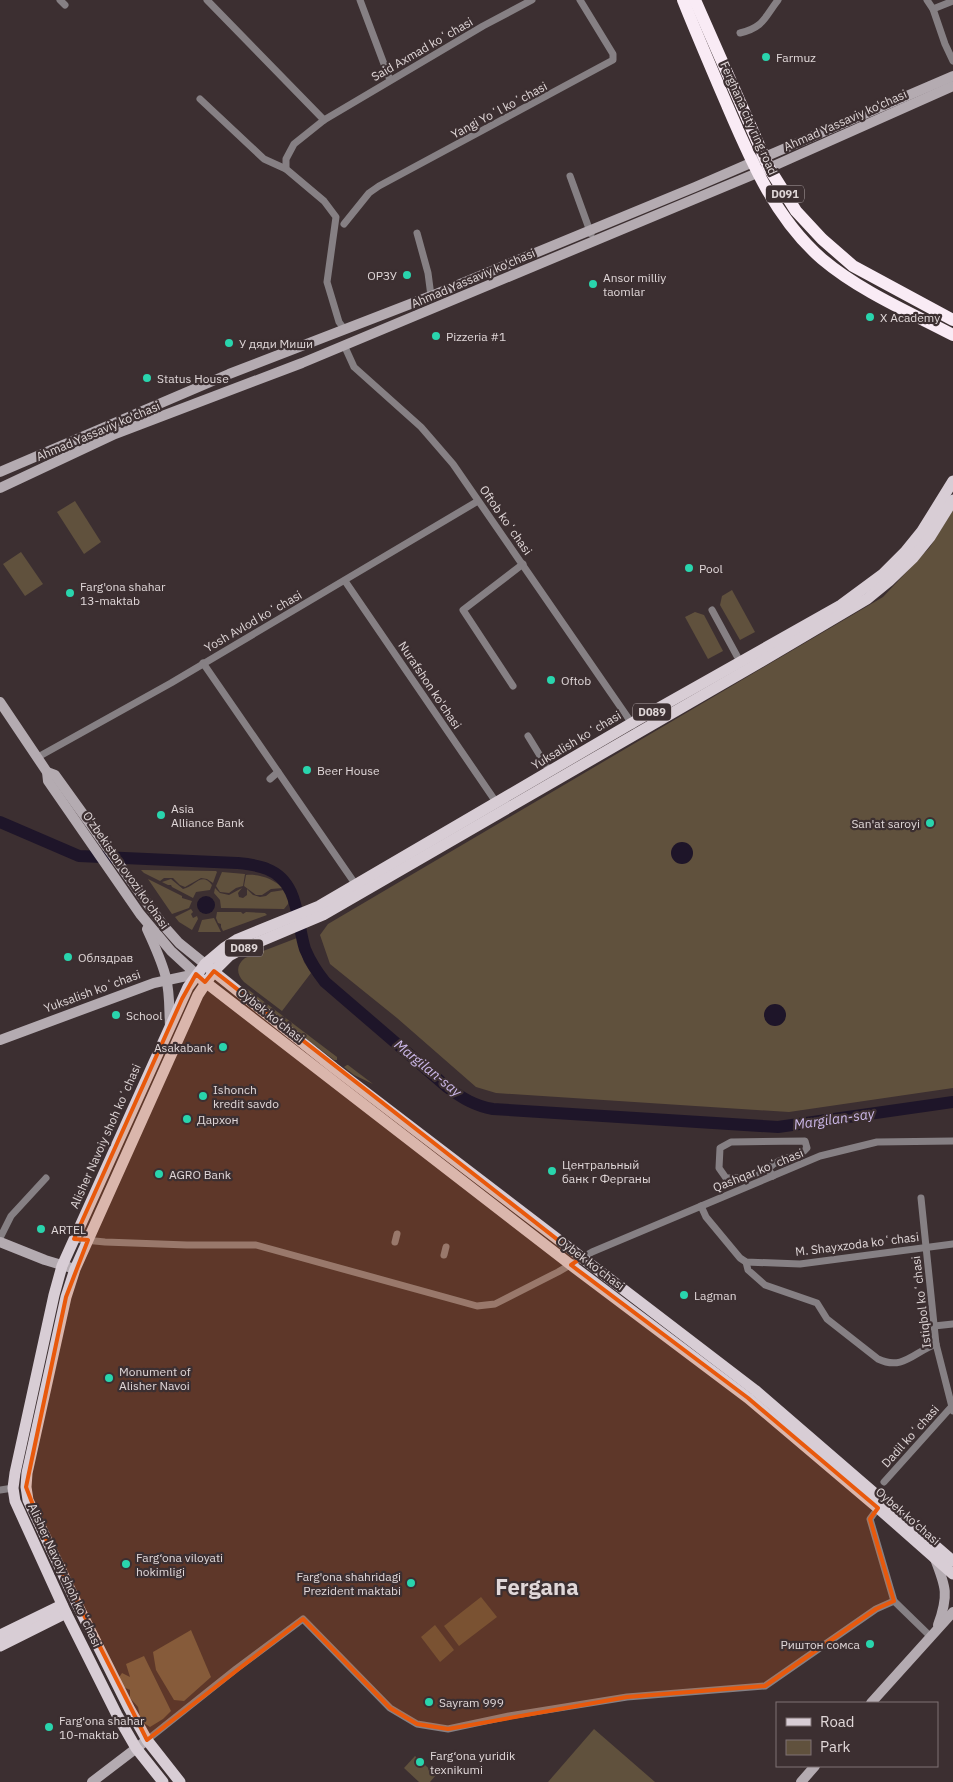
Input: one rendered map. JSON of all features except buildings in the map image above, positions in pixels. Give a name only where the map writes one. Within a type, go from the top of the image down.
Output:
[{"type":"highway","name":"Ferghana city ring road","points":[[683,0],[754,168],[785,220],[808,246],[824,260],[869,290],[953,335]]},
{"type":"highway","name":"Ferghana city ring road","points":[[695,0],[767,163],[801,217],[839,255],[867,274],[953,320]]},
{"type":"main road","name":"Ahmad Yassaviy ko'chasi","points":[[0,472],[230,374],[431,296],[668,198],[767,163],[870,117],[953,76]]},
{"type":"main road","name":"Ahmad Yassaviy ko'chasi","points":[[870,117],[953,86]]},
{"type":"main road","name":"Ahmad Yassaviy ko'chasi","points":[[0,488],[115,434],[344,345],[594,241],[754,168]]},
{"type":"main road","name":"Yuksalish koʻchasi","points":[[206,982],[209,968],[229,956],[291,923],[321,910],[841,605],[882,574],[905,552],[922,531],[953,482]]},
{"type":"main road","name":"Yuksalish koʻchasi","points":[[321,910],[356,885],[496,802],[867,599],[890,581],[913,558],[930,537],[953,500]]},
{"type":"main road","name":"O'zbekiston ovozi ko'chasi","points":[[0,702],[38,757],[47,772],[48,781],[106,862],[140,914],[171,952],[196,974]]},
{"type":"main road","name":"O'zbekiston ovozi ko'chasi","points":[[47,772],[55,775],[163,925],[179,943],[209,968]]},
{"type":"main road","points":[[140,914],[161,959],[167,979],[170,1026]]},
{"type":"main road","name":"Alisher Navoiy shoh koʻchasi","points":[[163,1782],[136,1748],[117,1715],[64,1609],[15,1501],[13,1488],[14,1473],[62,1266],[182,999],[196,974],[209,968]]},
{"type":"main road","name":"Oybek ko‘chasi","points":[[209,968],[334,1068],[755,1390],[953,1561]]},
{"type":"main road","name":"Yuksalish koʻchasi","points":[[0,1040],[167,979],[196,974]]},
{"type":"main road","name":"Oybek ko‘chasi","points":[[196,974],[571,1265],[748,1398],[953,1574]]},
{"type":"main road","name":"Alisher Navoiy shoh koʻchasi","points":[[180,1782],[147,1740],[129,1708],[56,1561],[28,1500],[26,1487],[31,1454],[66,1297],[75,1269],[198,995],[206,982]]},
{"type":"main road","points":[[0,1240],[62,1266],[75,1269]]},
{"type":"main road","points":[[13,1488],[26,1487]]},
{"type":"main road","points":[[933,1633],[942,1612],[946,1596],[944,1582],[935,1559]]},
{"type":"main road","points":[[0,1635],[64,1609]]},
{"type":"main road","points":[[0,1646],[64,1609]]},
{"type":"main road","points":[[872,1702],[953,1612]]},
{"type":"main road","points":[[933,1633],[953,1622]]},
{"type":"main road","points":[[92,1782],[147,1740]]},
{"type":"main road","points":[[801,1782],[814,1767]]},
{"type":"street","points":[[207,0],[324,120]]},
{"type":"street","points":[[360,0],[390,80]]},
{"type":"street","name":"Said Axmad koʻchasi","points":[[286,169],[286,159],[294,144],[324,120],[483,26],[532,0]]},
{"type":"street","name":"Yangi Yoʻl koʻchasi","points":[[344,224],[369,193],[379,186],[613,60],[614,54],[580,0]]},
{"type":"street","points":[[740,33],[754,29],[762,22],[778,0]]},
{"type":"street","points":[[927,0],[933,9],[953,61]]},
{"type":"street","points":[[933,9],[953,1]]},
{"type":"street","points":[[200,99],[264,159],[286,169],[324,201],[336,217],[327,282],[339,322],[345,330]]},
{"type":"street","points":[[570,176],[594,241]]},
{"type":"street","points":[[417,233],[428,273],[431,296]]},
{"type":"street","name":"Oftob koʻchasi","points":[[344,345],[354,367],[421,427],[452,464],[635,727]]},
{"type":"street","name":"Yosh Avlod koʻchasi","points":[[38,757],[345,581],[478,501]]},
{"type":"street","points":[[513,686],[463,610],[523,564]]},
{"type":"street","name":"Nurafshon ko'chasi","points":[[345,581],[496,802]]},
{"type":"street","points":[[712,610],[737,656]]},
{"type":"street","points":[[203,663],[356,885]]},
{"type":"street","points":[[528,736],[550,772]]},
{"type":"street","points":[[270,779],[278,772]]},
{"type":"street","points":[[805,1141],[807,1148],[804,1152],[781,1159],[768,1168],[742,1178],[726,1178],[719,1168],[720,1148],[731,1142],[805,1141]]},
{"type":"street","name":"Qashqar koʻchasi","points":[[74,1239],[168,1245],[256,1245],[477,1306],[495,1304],[581,1258],[620,1240],[820,1156],[877,1142],[953,1141]]},
{"type":"street","points":[[768,1168],[773,1176]]},
{"type":"street","points":[[0,1240],[11,1216],[46,1178]]},
{"type":"street","name":"Istiqbol koʻchasi","points":[[921,1198],[936,1344],[953,1407]]},
{"type":"street","points":[[701,1206],[706,1217],[740,1258],[746,1262],[748,1270],[765,1285],[817,1303],[827,1319],[878,1358],[886,1362],[900,1363],[936,1344]]},
{"type":"street","points":[[395,1242],[397,1234]]},
{"type":"street","name":"M. Shayxzoda koʻchasi","points":[[746,1262],[800,1264],[953,1244]]},
{"type":"street","points":[[934,1326],[953,1324]]},
{"type":"street","name":"Dadil koʻchasi","points":[[884,1482],[953,1407]]},
{"type":"street","points":[[0,1490],[13,1488]]},
{"type":"street","points":[[878,1508],[870,1519],[894,1602],[933,1633]]},
{"type":"street","points":[[147,1740],[236,1668],[303,1619],[390,1708],[417,1724],[448,1729],[508,1716],[627,1697],[765,1686],[876,1609],[894,1602]]},
{"type":"highlighted area","points":[[214,971],[581,1258],[571,1265],[748,1398],[878,1508],[870,1519],[894,1601],[876,1609],[765,1686],[627,1697],[448,1729],[417,1724],[390,1708],[303,1619],[147,1740],[48,1544],[26,1487],[66,1297],[88,1240],[74,1239],[182,999],[196,974],[205,982]]},
{"type":"green space","points":[[75,501],[101,542],[84,554],[57,512]]},
{"type":"green space","points":[[953,510],[953,1088],[789,1112],[496,1093],[476,1087],[397,1018],[330,964],[320,935],[328,924],[883,597],[930,547]]},
{"type":"green space","points":[[21,552],[43,584],[25,596],[3,564]]},
{"type":"green space","points":[[732,590],[755,632],[740,640],[720,605],[722,596]]},
{"type":"green space","points":[[695,612],[704,615],[723,651],[708,659],[685,617]]},
{"type":"green space","points":[[141,870],[217,872],[213,883],[201,878],[185,887],[173,878],[164,878],[160,881]]},
{"type":"green space","points":[[222,872],[245,874],[243,886],[229,893],[220,892],[216,886]]},
{"type":"green space","points":[[246,875],[266,878],[283,888],[271,889],[262,895],[256,895],[244,886]]},
{"type":"green space","points":[[148,879],[182,896],[182,898],[192,901],[189,908],[172,914]]},
{"type":"green space","points":[[171,879],[183,889],[205,879],[212,885],[210,890],[196,892],[193,898],[162,882]]},
{"type":"green space","points":[[215,888],[220,893],[229,895],[242,888],[238,893],[239,897],[243,898],[247,895],[247,889],[253,895],[260,897],[266,896],[271,892],[284,890],[289,899],[284,909],[221,908],[220,900],[214,893]]},
{"type":"green space","points":[[191,909],[193,918],[197,916],[198,919],[192,930],[179,922],[175,917]]},
{"type":"green space","points":[[217,912],[265,913],[267,915],[223,931],[221,924],[218,923],[216,918]]},
{"type":"green space","points":[[214,918],[221,932],[198,932],[202,920]]},
{"type":"green space","points":[[297,938],[304,962],[311,973],[282,1011],[244,982],[238,970],[245,958]]},
{"type":"green space","points":[[246,988],[337,1057],[337,1060],[334,1060],[244,991]]},
{"type":"green space","points":[[347,1065],[373,1084],[354,1075],[344,1067]]},
{"type":"green space","points":[[481,1597],[497,1617],[459,1646],[444,1626]]},
{"type":"green space","points":[[435,1625],[454,1650],[440,1662],[421,1637]]},
{"type":"green space","points":[[594,1729],[655,1782],[548,1782]]},
{"type":"green space","points":[[415,1756],[436,1775],[430,1782],[419,1782],[404,1768]]},
{"type":"shaded area","points":[[682,842],[690,845],[693,853],[690,861],[682,864],[674,861],[671,853],[674,845]]},
{"type":"shaded area","points":[[206,896],[212,899],[215,905],[212,911],[206,914],[200,911],[197,905],[200,899]]},
{"type":"shaded area","points":[[775,1004],[783,1007],[786,1015],[783,1023],[775,1026],[767,1023],[764,1015],[767,1007]]},
{"type":"shaded area","points":[[191,1630],[211,1677],[184,1701],[174,1700],[156,1670],[153,1652]]},
{"type":"shaded area","points":[[144,1656],[171,1711],[163,1719],[150,1727],[141,1721],[138,1707],[130,1698],[130,1690],[119,1685],[118,1679],[122,1673],[130,1677],[126,1664]]},
{"type":"waterway","name":"Margilan-say","points":[[0,822],[79,856],[237,863],[267,869],[278,875],[286,883],[295,903],[305,949],[325,982],[447,1087],[463,1098],[480,1106],[493,1109],[778,1127],[953,1102]]},
{"type":"place","name":"Farmuz","points":[[766,57]]},
{"type":"place","name":"ОРЗУ","points":[[407,275]]},
{"type":"place","name":"Ansor milliy taomlar","points":[[593,284]]},
{"type":"place","name":"X Academy","points":[[870,317]]},
{"type":"place","name":"Pizzeria #1","points":[[436,336]]},
{"type":"place","name":"У дяди Миши","points":[[229,343]]},
{"type":"place","name":"Status House","points":[[147,378]]},
{"type":"place","name":"Pool","points":[[689,568]]},
{"type":"place","name":"Farg'ona shahar 13-maktab","points":[[70,593]]},
{"type":"place","name":"Oftob","points":[[551,680]]},
{"type":"place","name":"Beer House","points":[[307,770]]},
{"type":"place","name":"Asia Alliance Bank","points":[[161,815]]},
{"type":"place","name":"San'at saroyi","points":[[930,823]]},
{"type":"place","name":"Облздрав","points":[[68,957]]},
{"type":"place","name":"School","points":[[116,1015]]},
{"type":"place","name":"Asakabank","points":[[223,1047]]},
{"type":"place","name":"Ishonch kredit savdo","points":[[203,1096]]},
{"type":"place","name":"Дархон","points":[[187,1119]]},
{"type":"place","name":"Центральный банк г Ферганы","points":[[552,1171]]},
{"type":"place","name":"AGRO Bank","points":[[159,1174]]},
{"type":"place","name":"ARTEL","points":[[41,1229]]},
{"type":"place","name":"Lagman","points":[[684,1295]]},
{"type":"place","name":"Monument of Alisher Navoi","points":[[109,1378]]},
{"type":"place","name":"Farg‘ona viloyati hokimligi","points":[[126,1564]]},
{"type":"place","name":"Farg'ona shahridagi Prezident maktabi","points":[[411,1583]]},
{"type":"place","name":"Риштон сомса","points":[[870,1644]]},
{"type":"place","name":"Sayram 999","points":[[429,1702]]},
{"type":"place","name":"Farg'ona shahar 10-maktab","points":[[49,1727]]},
{"type":"place","name":"Farg‘ona yuridik texnikumi","points":[[420,1762]]},
{"type":"district","name":"Fergana","points":[[537,1586]]}]
